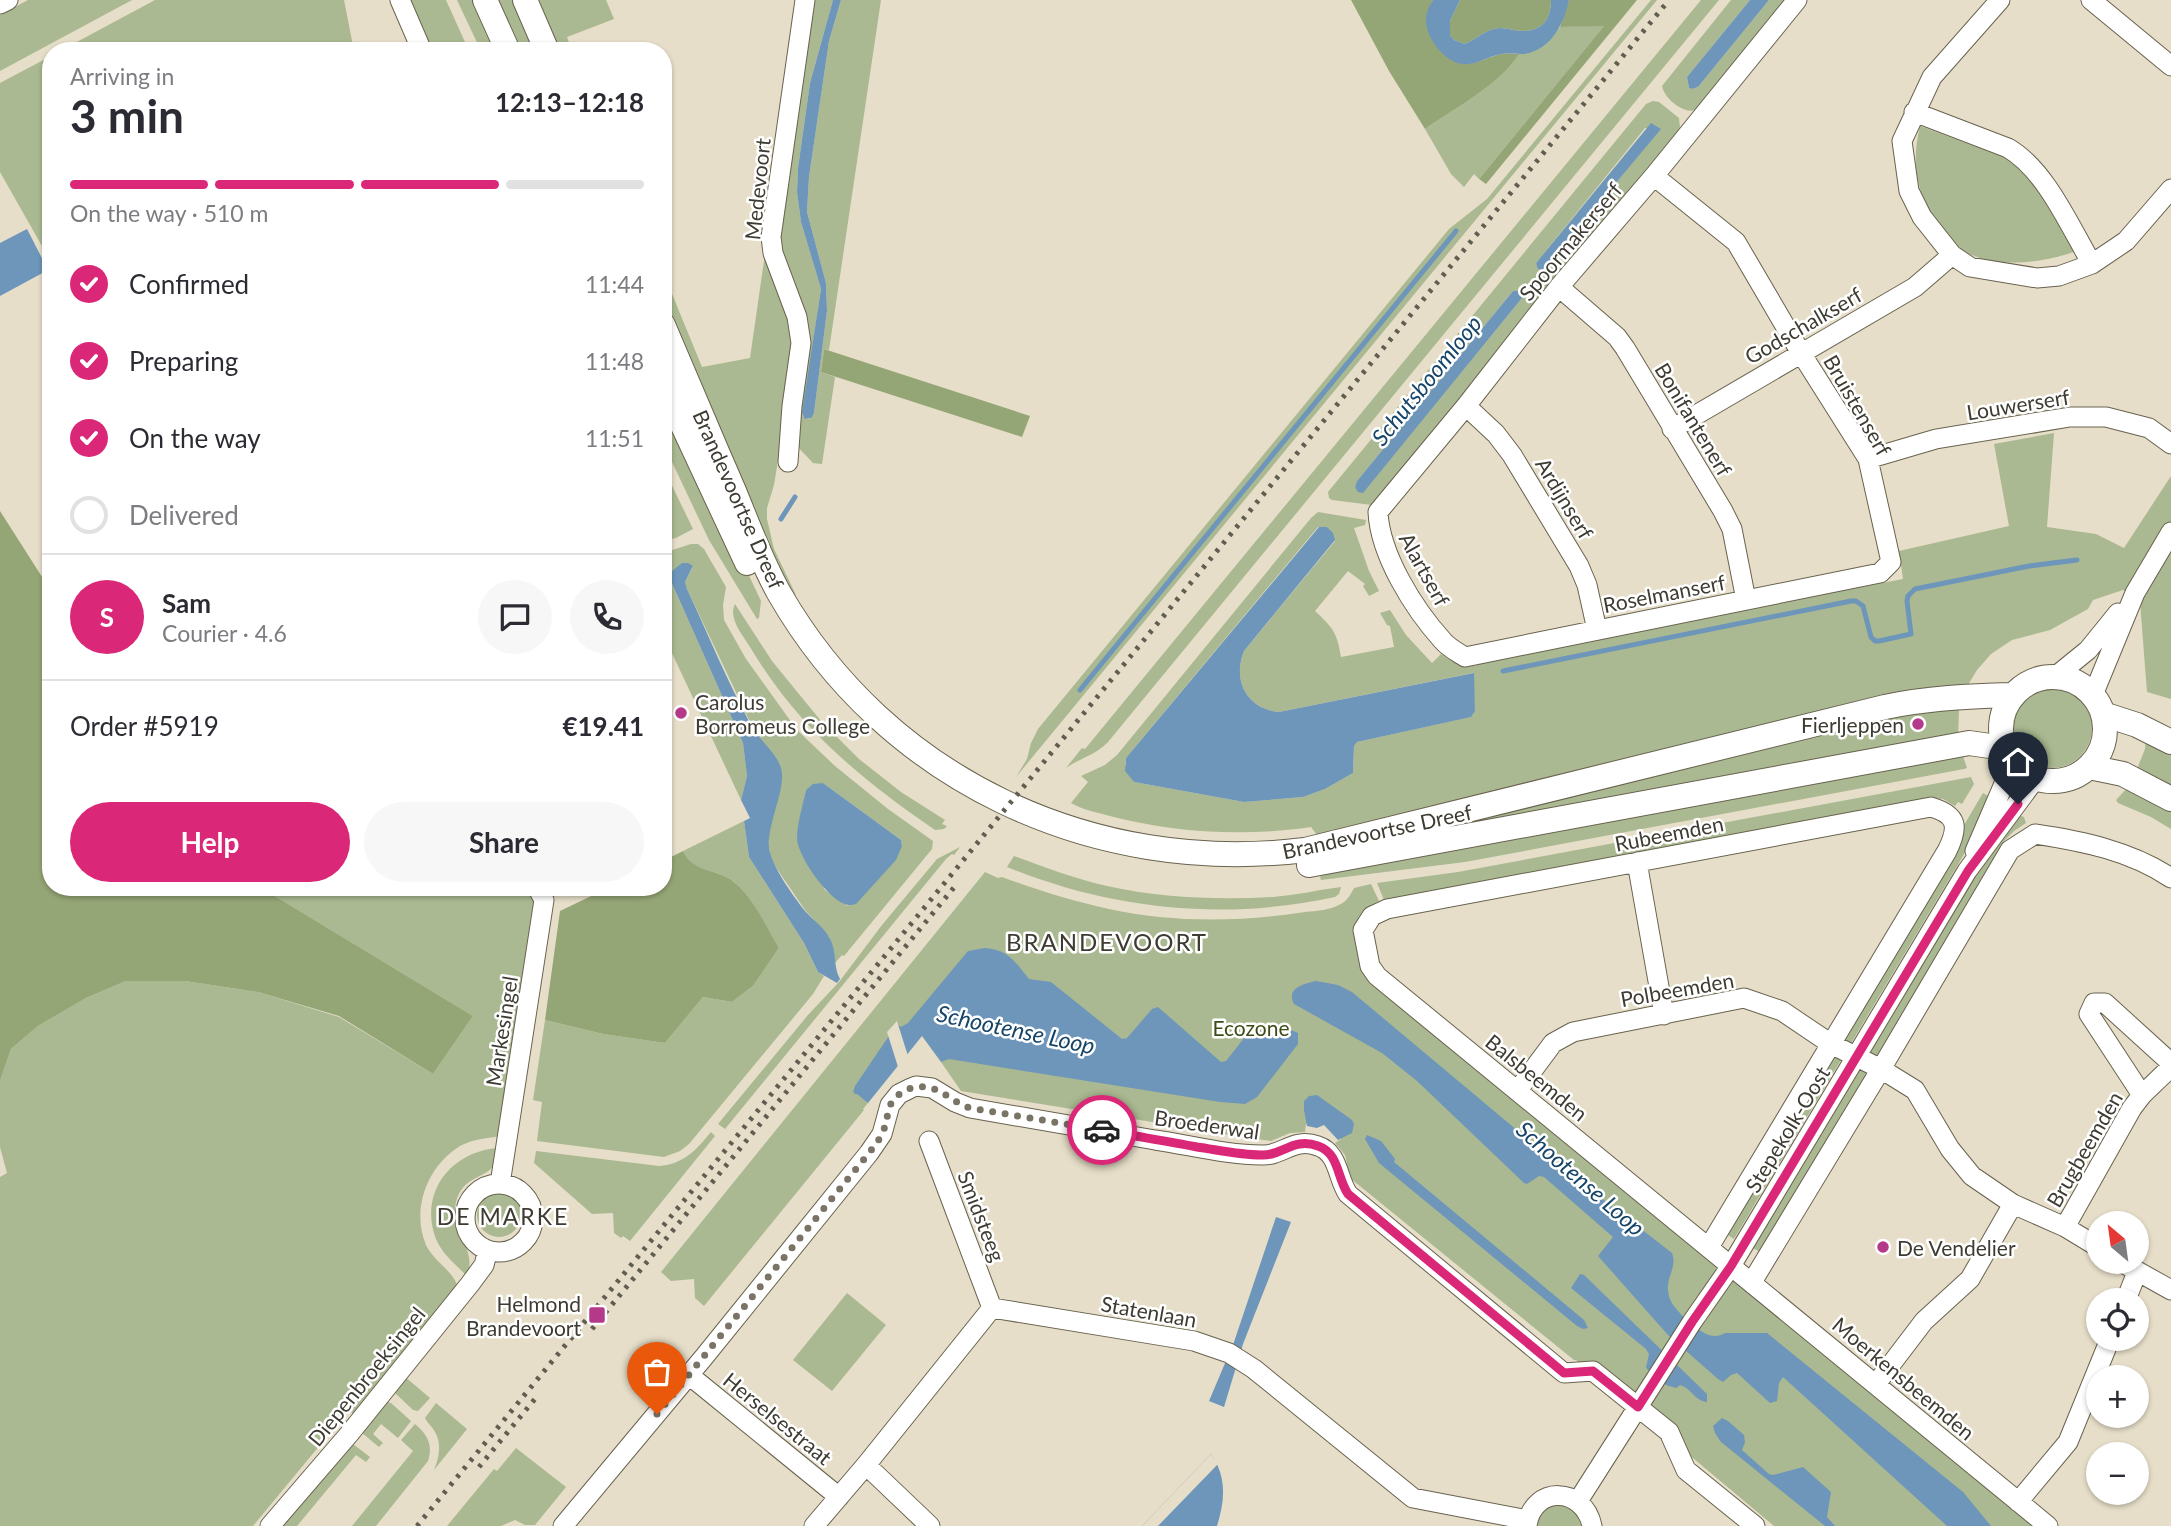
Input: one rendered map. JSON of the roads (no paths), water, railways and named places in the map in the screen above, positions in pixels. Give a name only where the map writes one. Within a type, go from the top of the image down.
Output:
[{"type":"main road","points":[[485,0],[504,42]]},
{"type":"main road","points":[[525,0],[543,42]]},
{"type":"main road","name":"Brandevoortse Dreef","points":[[672,346],[779,593],[843,682],[901,737],[971,786],[1048,822],[1095,837],[1195,854],[1241,855],[1305,850],[1895,705],[1914,701],[2012,695]]},
{"type":"main road","name":"Brandevoortse Dreef","points":[[672,402],[766,600],[801,654],[831,693],[889,748],[936,782],[996,816],[1038,835],[1091,852],[1183,869],[1241,871],[1306,866],[1969,743],[2008,755]]},
{"type":"main road","points":[[2098,704],[2105,728],[2103,743],[2089,767],[2077,775],[2064,780],[2036,778],[2024,772],[2008,755],[2000,729],[2003,711],[2012,695],[2025,684],[2040,677],[2056,676],[2077,682],[2098,704],[2171,742]]},
{"type":"main road","points":[[2089,767],[2123,774],[2171,799]]},
{"type":"street","points":[[0,4],[8,0]]},
{"type":"street","points":[[400,0],[418,42]]},
{"type":"street","name":"Medevoort","points":[[788,462],[792,406],[801,343],[797,317],[773,253],[771,237],[805,0]]},
{"type":"street","name":"Spoormakerserf","points":[[1377,512],[1797,0]]},
{"type":"street","points":[[2000,0],[1932,77],[1902,141],[1909,191],[1922,218],[1952,255],[1970,267],[2037,278],[2059,275],[2092,264],[2126,242],[2171,190]]},
{"type":"street","points":[[2091,0],[2171,65]]},
{"type":"street","points":[[1914,112],[2008,148],[2021,156],[2031,165],[2052,195],[2092,264]]},
{"type":"street","name":"Bruistenserf","points":[[1654,176],[1736,242],[1801,353],[1868,459],[1891,562]]},
{"type":"street","name":"Godschalkserf","points":[[1672,429],[1914,287],[1952,255]]},
{"type":"street","name":"Bonifantenerf","points":[[1559,287],[1617,337],[1723,511],[1732,529],[1746,600]]},
{"type":"street","name":"Ardijnserf","points":[[1466,406],[1496,434],[1512,455],[1579,566],[1587,585],[1597,630]]},
{"type":"street","name":"Louwerserf","points":[[1868,459],[1936,439],[2070,417],[2106,417],[2149,428],[2171,444]]},
{"type":"street","name":"Alartserf","points":[[1377,512],[1378,531],[1398,577],[1444,644]]},
{"type":"street","points":[[2056,676],[2088,650],[2135,593],[2171,532]]},
{"type":"street","name":"Roselmanserf","points":[[1444,644],[1465,657],[1880,573],[1891,562]]},
{"type":"street","points":[[2098,704],[2135,593]]},
{"type":"street","name":"Stepekolk-Oost","points":[[1968,871],[2008,755]]},
{"type":"street","name":"Stepekolk-Oost","points":[[1578,1501],[1692,1322],[1731,1266],[1968,871],[2036,778]]},
{"type":"street","name":"Rubeemden","points":[[1387,909],[1931,807],[1946,812],[1954,822]]},
{"type":"street","name":"Stepekolk-Oost","points":[[1709,1247],[1947,851],[1955,836],[1954,822]]},
{"type":"street","points":[[1752,1282],[2010,850],[2035,834],[2085,842],[2116,852],[2171,878]]},
{"type":"street","points":[[1637,862],[1664,1015]]},
{"type":"street","name":"Markesingel","points":[[500,1184],[544,900],[542,896]]},
{"type":"street","name":"Balsbeemden","points":[[1387,909],[1372,915],[1363,930],[1370,966],[1377,976],[1731,1266]]},
{"type":"street","name":"Polbeemden","points":[[1518,1090],[1553,1043],[1573,1032],[1744,998],[1783,1011],[1831,1044],[1915,1090],[1950,1149],[1972,1176],[2013,1204],[2065,1227],[2086,1240]]},
{"type":"street","name":"Brugbeemden","points":[[2065,1227],[2133,1108],[2171,1065],[2105,1003],[2094,1003],[2090,1014],[2142,1095]]},
{"type":"street","name":"Broederwal","points":[[563,1526],[869,1153],[882,1134],[893,1100],[916,1086],[932,1088],[970,1108],[1217,1150],[1264,1156],[1289,1145],[1304,1143],[1319,1146],[1329,1152],[1335,1161],[1348,1194],[1564,1373],[1593,1371],[1638,1407]]},
{"type":"street","name":"Smidsteeg","points":[[929,1141],[992,1308]]},
{"type":"street","points":[[492,1184],[500,1184],[514,1187],[528,1201],[532,1210],[532,1225],[529,1234],[517,1246],[500,1251],[488,1250],[471,1236],[465,1215],[474,1194],[492,1184]]},
{"type":"street","points":[[1876,1384],[1924,1321],[1970,1279],[2013,1204]]},
{"type":"street","name":"Diepenbroeksingel","points":[[270,1526],[350,1433],[470,1284],[484,1265],[488,1250]]},
{"type":"street","name":"Moerkensbeemden","points":[[1731,1266],[2048,1526]]},
{"type":"street","points":[[2142,1274],[2171,1290]]},
{"type":"street","points":[[814,1526],[992,1308]]},
{"type":"street","name":"Statenlaan","points":[[992,1308],[1194,1341],[1234,1356],[1413,1498],[1528,1523]]},
{"type":"street","points":[[2018,1502],[2068,1442],[2105,1351]]},
{"type":"street","name":"Herselsestraat","points":[[689,1375],[839,1497]]},
{"type":"street","points":[[1638,1407],[1669,1432],[1686,1470],[1755,1526]]},
{"type":"street","points":[[866,1465],[930,1526]]},
{"type":"street","points":[[1528,1523],[1532,1510],[1539,1503],[1558,1495],[1578,1501],[1590,1516],[1592,1526]]},
{"type":"water","points":[[833,0],[841,0],[829,41],[809,177],[807,212],[826,283],[827,311],[814,413],[811,418],[805,419],[802,412],[821,289],[801,222],[797,192],[798,168],[810,83]]},
{"type":"water","points":[[1433,0],[1460,0],[1450,21],[1450,35],[1454,40],[1465,44],[1497,28],[1522,31],[1535,29],[1547,19],[1551,0],[1569,0],[1560,27],[1542,47],[1524,54],[1502,54],[1461,64],[1448,58],[1432,41],[1426,20]]},
{"type":"water","points":[[1750,0],[1769,0],[1698,87],[1689,88],[1687,77]]},
{"type":"water","points":[[1651,123],[1661,129],[1543,270],[1538,269],[1536,263]]},
{"type":"water","points":[[27,229],[42,258],[42,273],[0,296],[0,243]]},
{"type":"water","points":[[1513,291],[1520,291],[1522,298],[1363,493],[1358,492],[1355,487],[1357,481]]},
{"type":"water","points":[[1319,527],[1327,527],[1335,540],[1244,651],[1240,673],[1245,692],[1258,705],[1279,712],[1474,673],[1475,711],[1471,717],[1357,742],[1354,746],[1353,773],[1325,789],[1303,797],[1244,802],[1134,782],[1125,771],[1126,758]]},
{"type":"water","points":[[682,563],[693,566],[685,582],[687,589],[751,725],[776,757],[781,768],[781,785],[769,838],[770,854],[795,897],[830,939],[840,979],[837,983],[818,972],[804,943],[749,857],[744,821],[750,818],[741,800],[747,776],[743,743],[672,583],[672,571]]},
{"type":"water","points":[[823,783],[901,840],[902,846],[896,860],[856,904],[846,905],[830,894],[808,866],[799,847],[798,827],[806,790],[813,784]]},
{"type":"water","points":[[985,948],[1006,954],[1029,979],[1051,982],[1122,1039],[1127,1038],[1152,1009],[1158,1007],[1221,1062],[1226,1061],[1252,1028],[1266,1031],[1280,1025],[1298,1033],[1298,1044],[1257,1097],[1245,1104],[949,1059],[941,1062],[922,1036],[868,1103],[855,1094],[855,1086],[897,1024],[901,1027],[908,1023],[968,951]]},
{"type":"water","points":[[1316,981],[1338,985],[1352,992],[1555,1162],[1672,1253],[1669,1296],[1675,1307],[1692,1325],[1713,1336],[1725,1333],[1767,1333],[1963,1492],[1991,1526],[1947,1526],[1783,1377],[1779,1383],[1777,1401],[1770,1403],[1737,1373],[1723,1382],[1718,1379],[1668,1335],[1598,1256],[1613,1237],[1544,1177],[1539,1176],[1527,1184],[1524,1183],[1417,1081],[1382,1053],[1294,1004],[1294,990]]},
{"type":"water","points":[[1317,1095],[1352,1120],[1352,1133],[1338,1140],[1324,1125],[1317,1128],[1307,1126],[1304,1101],[1309,1096]]},
{"type":"water","points":[[1367,1135],[1381,1141],[1395,1159],[1394,1162],[1584,1320],[1588,1328],[1577,1326],[1379,1163],[1365,1139]]},
{"type":"water","points":[[1276,1217],[1291,1222],[1243,1344],[1224,1407],[1209,1401],[1234,1342]]},
{"type":"water","points":[[1580,1274],[1707,1394],[1707,1402],[1680,1385],[1676,1388],[1666,1385],[1646,1368],[1649,1354],[1646,1349],[1571,1288]]},
{"type":"water","points":[[1722,1418],[1744,1435],[1742,1450],[1769,1474],[1803,1467],[1831,1492],[1827,1517],[1835,1526],[1825,1526],[1721,1442],[1713,1426]]},
{"type":"water","points":[[1211,1454],[1220,1471],[1223,1489],[1217,1526],[1142,1526]]},
{"type":"waterway","points":[[1080,690],[1456,231]]},
{"type":"waterway","name":"Schootense Loop","points":[[781,519],[795,497]]},
{"type":"waterway","points":[[1503,671],[1851,601],[1863,606],[1871,637],[1879,641],[1911,634],[1907,601],[1915,589],[2029,566],[2077,560]]},
{"type":"railway","points":[[417,1526],[1669,0]]},
{"type":"railway","points":[[592,1329],[956,885]]},
{"type":"railway","points":[[479,1467],[539,1394]]},
{"type":"place","name":"Carolus Borromeus College","points":[[681,713]]},
{"type":"place","name":"Fierljeppen","points":[[1918,724]]},
{"type":"place","name":"De Vendelier","points":[[1883,1247]]},
{"type":"place","name":"Helmond Brandevoort","points":[[597,1315]]},
{"type":"district","name":"BRANDEVOORT","points":[[1107,941]]},
{"type":"district","name":"DE MARKE","points":[[503,1216]]},
{"type":"water label","name":"Schutsboomloop","points":[[1426,380]]},
{"type":"park label","name":"Ecozone","points":[[1251,1027]]}]
